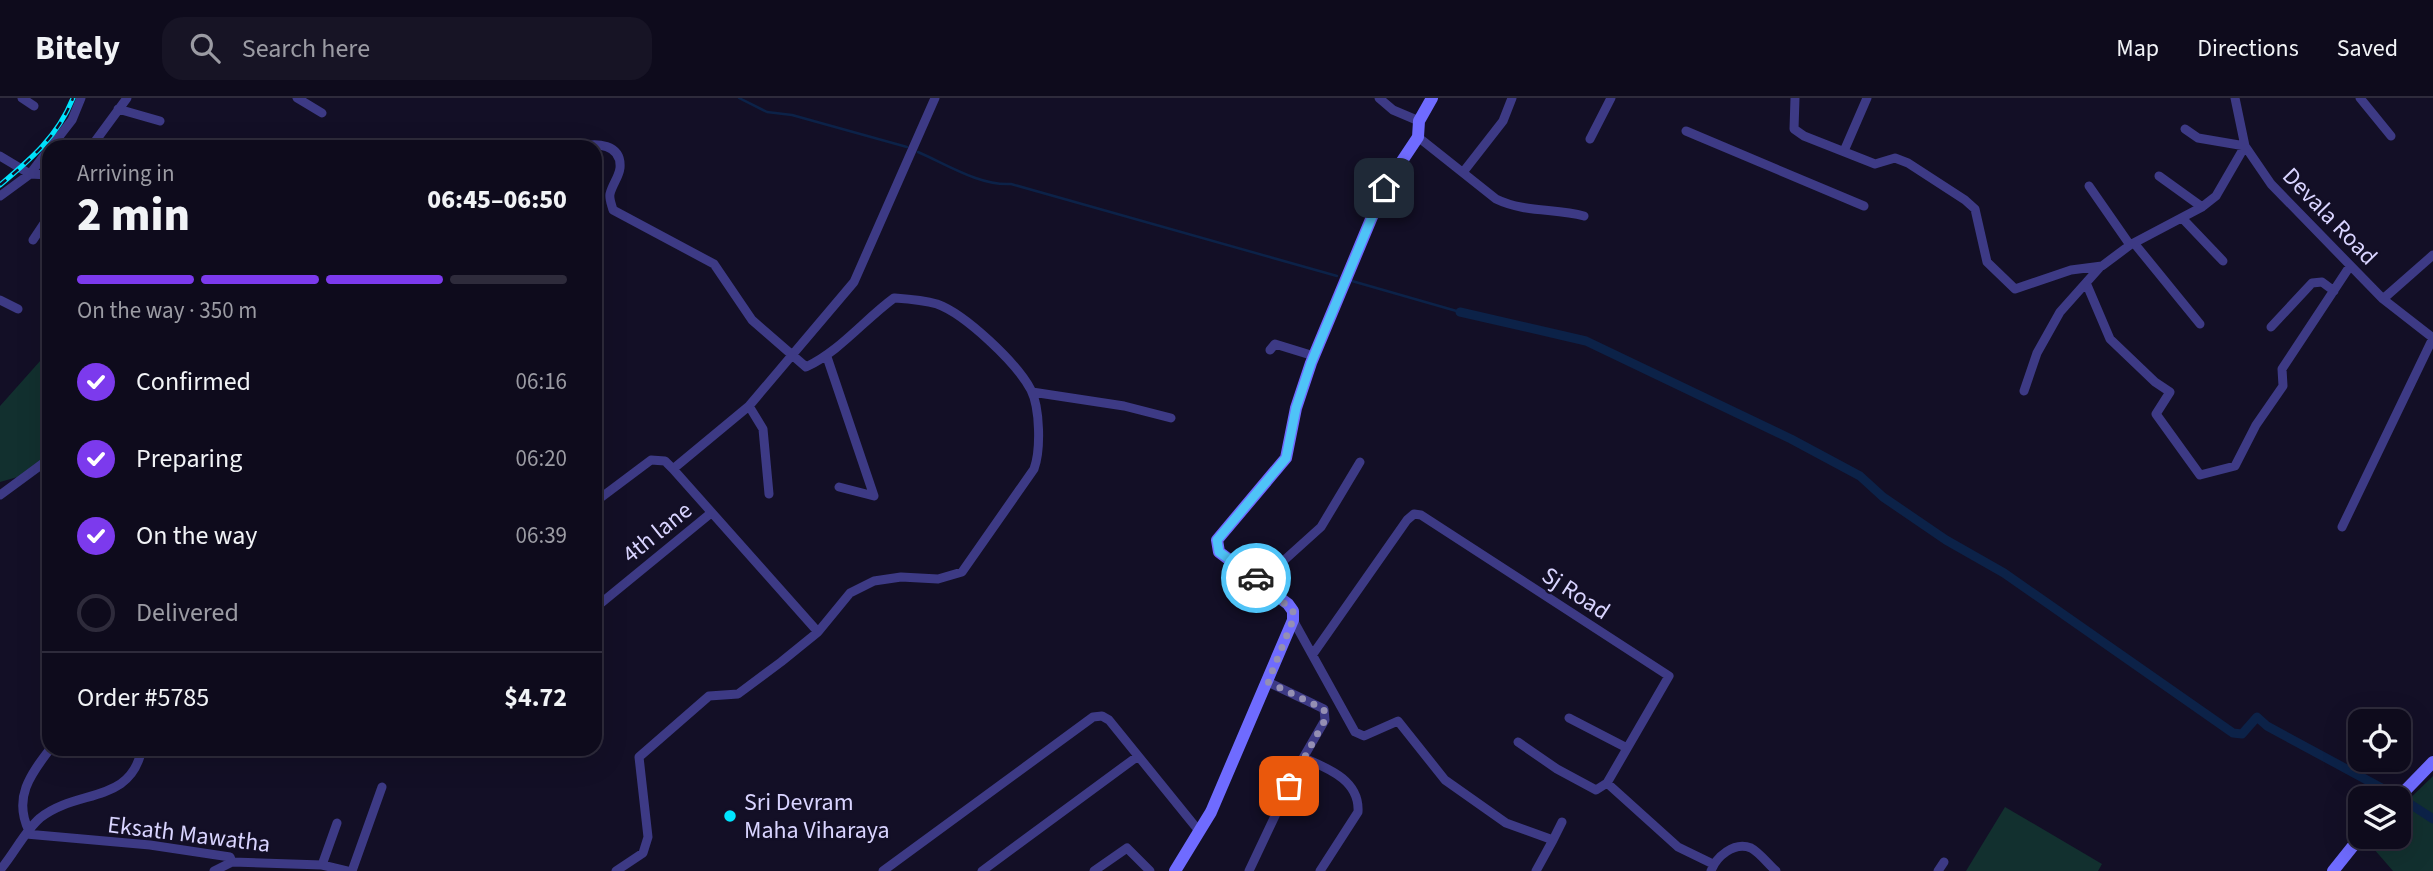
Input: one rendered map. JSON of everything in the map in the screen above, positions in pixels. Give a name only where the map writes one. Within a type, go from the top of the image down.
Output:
[{"type":"street","points":[[22,98],[34,106]]},
{"type":"street","points":[[56,140],[72,120],[81,98]]},
{"type":"street","points":[[96,140],[127,98]]},
{"type":"street","points":[[298,98],[322,113]]},
{"type":"street","points":[[673,469],[749,405],[789,354],[854,282],[935,98]]},
{"type":"street","points":[[1379,98],[1393,110],[1419,121]]},
{"type":"street","points":[[1175,871],[1211,812],[1293,620],[1293,611],[1288,604],[1219,552],[1217,540],[1286,458],[1296,408],[1314,356],[1384,188],[1418,137],[1419,121],[1432,98]]},
{"type":"street","points":[[1464,172],[1503,121],[1512,98]]},
{"type":"street","points":[[1590,139],[1611,98]]},
{"type":"street","points":[[1795,98],[1794,129],[1804,136],[1875,164],[1895,158],[1908,163],[1965,200],[1975,209],[1987,262],[2010,287],[2021,289],[2071,270],[2102,266]]},
{"type":"street","points":[[1844,152],[1867,98]]},
{"type":"street","name":"Devala Road","points":[[2235,98],[2245,146],[2271,184],[2383,299],[2433,338]]},
{"type":"street","points":[[2360,98],[2391,136]]},
{"type":"street","points":[[118,109],[160,121]]},
{"type":"street","points":[[2024,391],[2037,353],[2060,312],[2102,266],[2132,244],[2202,208],[2216,196],[2245,146],[2198,138],[2185,130]]},
{"type":"street","points":[[1686,131],[1864,206]]},
{"type":"street","points":[[1418,137],[1496,199],[1509,205],[1584,216]]},
{"type":"street","points":[[602,145],[607,146],[618,157],[620,170],[610,195],[613,210],[714,264],[732,285],[752,320],[806,367],[827,357],[894,298],[917,300],[953,312],[1011,364],[1032,392],[1038,430],[1038,456],[1034,469],[962,572],[938,579],[901,577],[874,581],[850,593],[818,632],[738,694],[709,696],[639,757],[648,837],[643,853],[616,871]]},
{"type":"street","points":[[0,156],[30,174],[42,175]]},
{"type":"street","points":[[0,196],[30,174],[42,158]]},
{"type":"street","points":[[2159,176],[2202,208]]},
{"type":"street","points":[[2089,186],[2132,244],[2200,324]]},
{"type":"street","points":[[2182,218],[2223,261]]},
{"type":"street","points":[[33,240],[42,226]]},
{"type":"street","points":[[2383,299],[2433,255]]},
{"type":"street","points":[[2087,285],[2110,339],[2155,383],[2170,392],[2155,414],[2200,475],[2235,466],[2256,425],[2283,386],[2282,369],[2350,266]]},
{"type":"street","points":[[2271,327],[2312,283],[2322,282],[2334,291]]},
{"type":"street","points":[[0,300],[18,309]]},
{"type":"street","points":[[2342,527],[2433,338]]},
{"type":"street","points":[[1270,350],[1275,344],[1314,356]]},
{"type":"street","points":[[827,357],[863,453],[874,496],[839,487]]},
{"type":"street","points":[[1032,392],[1124,406],[1171,418]]},
{"type":"street","points":[[749,405],[763,429],[769,494]]},
{"type":"street","points":[[602,496],[651,460],[665,461],[818,632]]},
{"type":"street","points":[[1260,582],[1321,527],[1360,462]]},
{"type":"street","points":[[0,495],[42,464]]},
{"type":"street","name":"4th lane","points":[[602,602],[711,513]]},
{"type":"street","name":"Sj Road","points":[[1313,654],[1407,520],[1414,514],[1421,515],[1669,677],[1607,783]]},
{"type":"street","points":[[1293,620],[1355,732],[1364,736],[1373,734],[1398,721],[1445,780],[1506,822],[1552,840]]},
{"type":"street","points":[[1249,871],[1325,720],[1324,709],[1268,682]]},
{"type":"street","points":[[883,871],[1093,717],[1102,716],[1109,720],[1199,831]]},
{"type":"street","points":[[1569,718],[1628,748]]},
{"type":"street","points":[[1518,742],[1557,769],[1596,790],[1607,783],[1678,847],[1712,867],[1735,847],[1751,848],[1776,871]]},
{"type":"street","points":[[28,833],[22,815],[24,789],[45,756]]},
{"type":"street","points":[[1,868],[41,818],[83,798],[122,785],[131,779],[141,756]]},
{"type":"street","points":[[982,871],[1138,756]]},
{"type":"street","points":[[1304,758],[1335,772],[1348,783],[1358,803],[1358,812],[1320,871]]},
{"type":"street","points":[[2410,786],[2433,762]]},
{"type":"street","points":[[350,871],[382,787]]},
{"type":"street","points":[[1536,871],[1562,822]]},
{"type":"street","points":[[322,865],[337,823]]},
{"type":"street","name":"Eksath Mawatha","points":[[28,833],[150,845],[230,857],[232,862],[322,865],[350,871]]},
{"type":"street","points":[[1094,871],[1127,848],[1150,871]]},
{"type":"street","points":[[2333,871],[2351,849]]},
{"type":"street","points":[[214,871],[232,862]]},
{"type":"street","points":[[1938,871],[1944,862]]},
{"type":"green space","points":[[42,359],[42,466],[35,472],[0,482],[0,406]]},
{"type":"green space","points":[[2433,776],[2433,871],[2393,871],[2374,849],[2411,849],[2411,797]]},
{"type":"green space","points":[[2005,807],[2102,864],[2098,871],[1966,871]]},
{"type":"waterway","points":[[739,98],[767,112],[792,115],[907,147]]},
{"type":"waterway","points":[[918,152],[987,182],[1011,184],[1337,276]]},
{"type":"waterway","points":[[1352,281],[1460,312]]},
{"type":"waterway","points":[[1460,312],[1586,341],[1791,439],[1860,476],[1883,497],[1946,540],[2004,573],[2233,733],[2242,734],[2257,717],[2267,726],[2378,786]]},
{"type":"waterway","points":[[2411,805],[2433,819]]},
{"type":"railway","points":[[47,140],[60,124],[73,98]]},
{"type":"railway","points":[[0,185],[42,146]]},
{"type":"way so far","points":[[1256,578],[1293,611],[1293,620],[1268,682],[1324,709],[1325,720],[1289,786]]},
{"type":"place","name":"Sri Devram Maha Viharaya","points":[[730,816]]},
{"type":"route","points":[[1256,578],[1219,552],[1217,540],[1286,458],[1291,445],[1296,408],[1311,363],[1384,188]]}]
